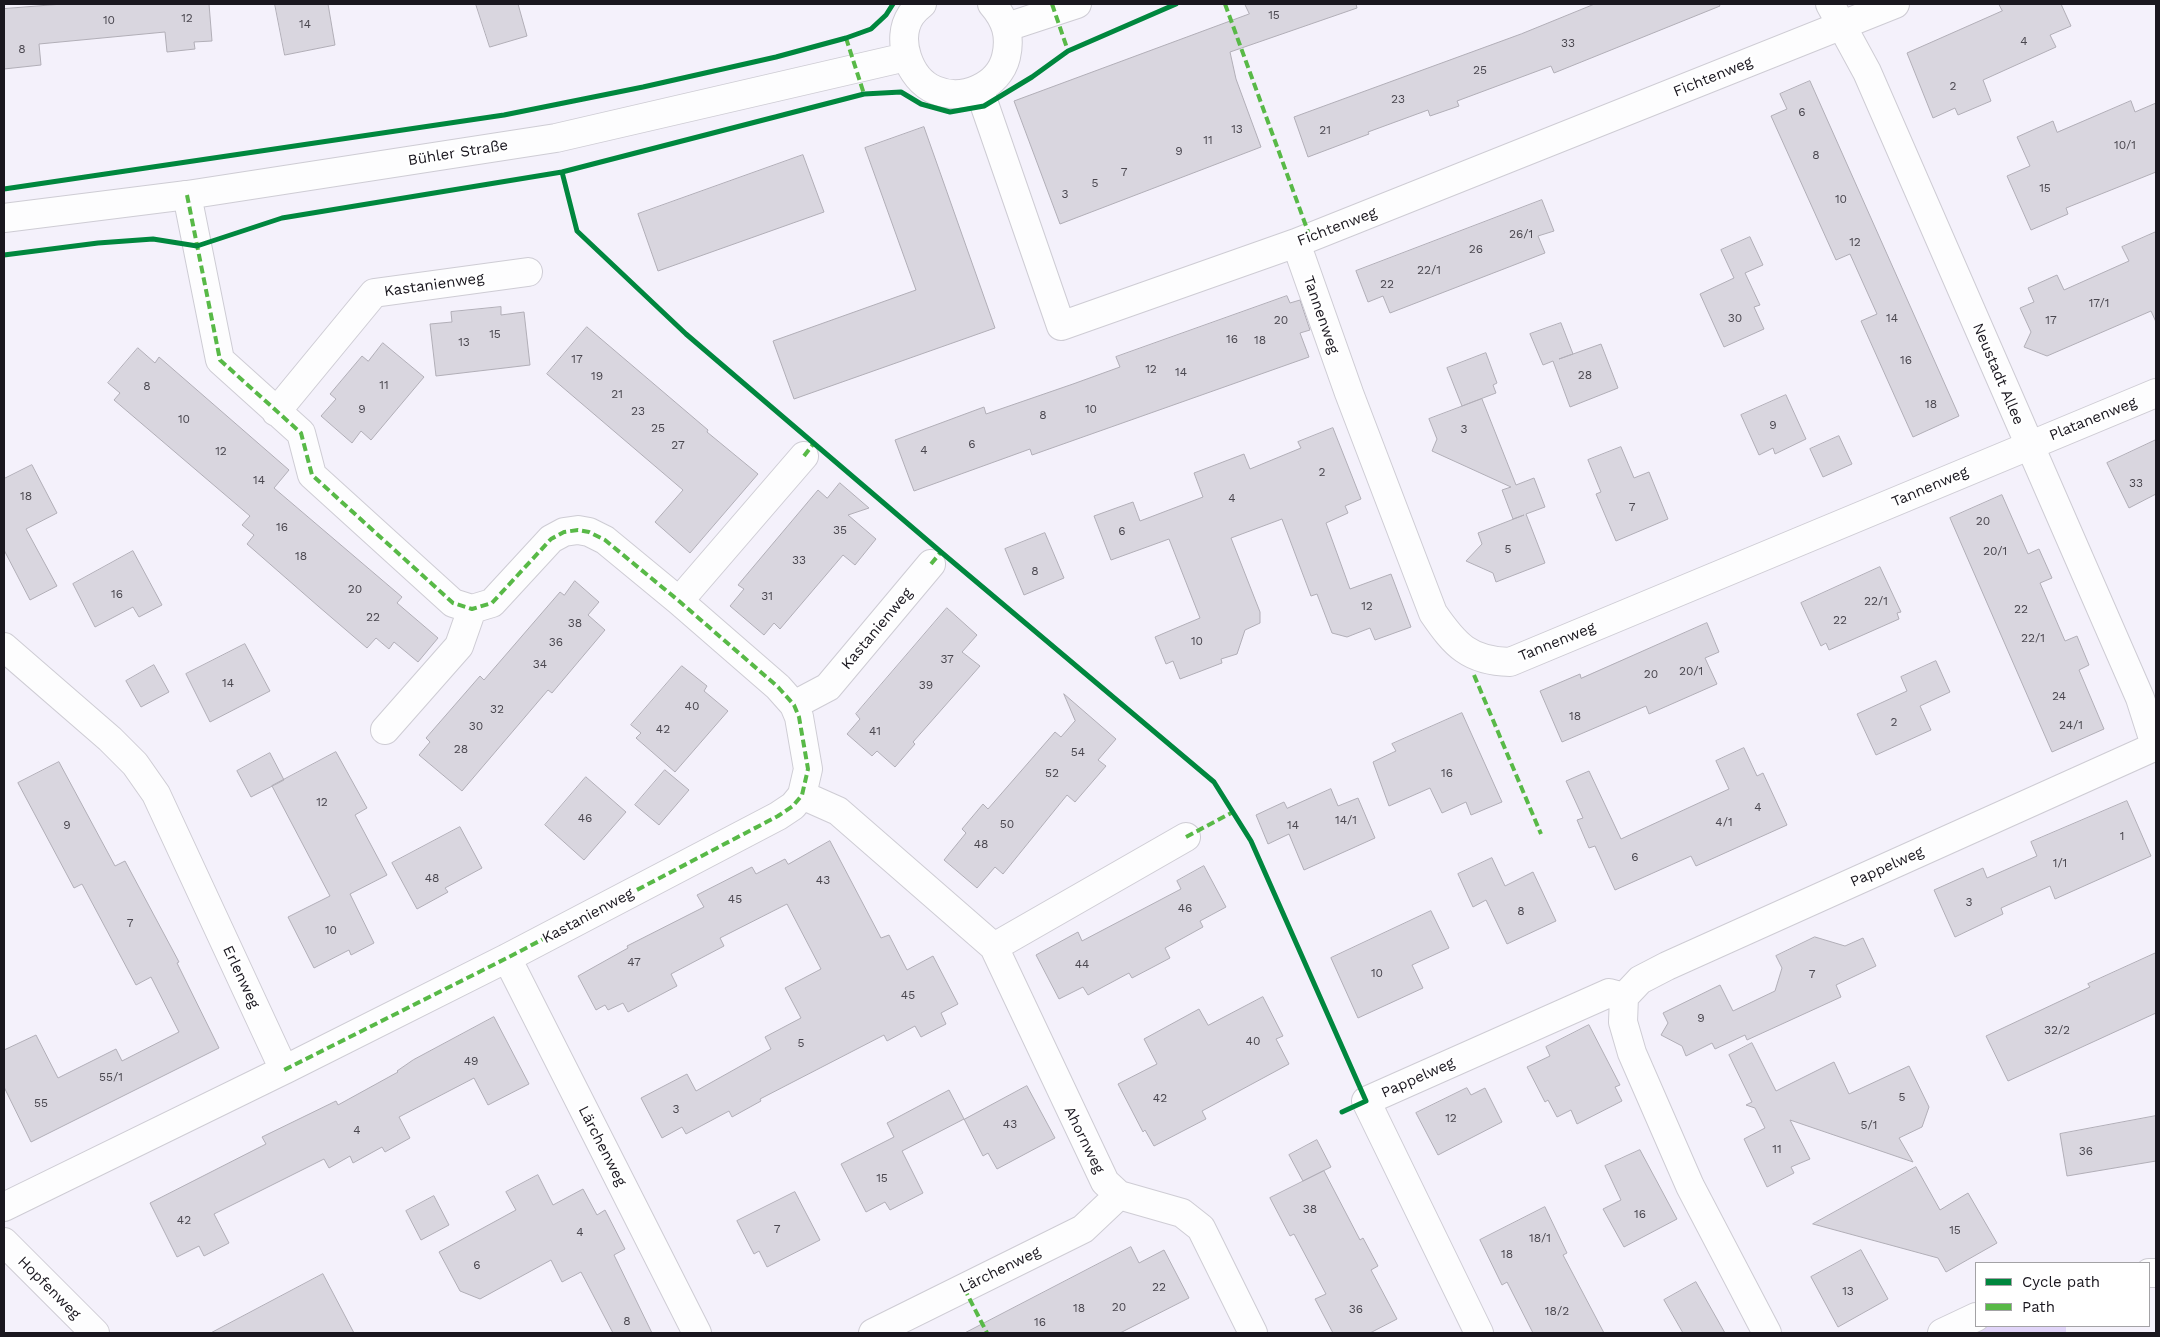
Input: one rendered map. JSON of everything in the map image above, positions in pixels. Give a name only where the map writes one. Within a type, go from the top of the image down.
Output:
[{"type":"street","points":[[922,4],[910,16],[904,36],[906,57],[917,77],[935,90],[957,94],[979,89],[994,79],[1004,64],[1009,46],[1007,27],[1000,13],[992,4]]},
{"type":"street","points":[[1007,27],[1077,4]]},
{"type":"street","points":[[1836,15],[1895,4]]},
{"type":"street","name":"Fichtenweg","points":[[979,89],[1061,326],[1296,243],[1836,15]]},
{"type":"street","name":"Neustadt Allee","points":[[1836,15],[1867,72],[2140,698],[2156,747]]},
{"type":"street","name":"Bühler Straße","points":[[4,218],[187,195],[556,138],[906,57]]},
{"type":"street","points":[[187,195],[220,360],[301,433],[312,475],[453,603],[472,608],[492,604],[551,539],[564,532],[578,530],[589,532],[605,540],[778,687],[794,705],[799,717],[808,769],[802,795]]},
{"type":"street","name":"Tannenweg","points":[[1296,243],[1349,393],[1433,613],[1448,635],[1464,649],[1482,659],[1510,662],[2029,445]]},
{"type":"street","name":"Kastanienweg","points":[[276,412],[374,293],[528,272]]},
{"type":"street","name":"Platanenweg","points":[[2029,445],[2156,393]]},
{"type":"street","points":[[679,601],[804,456]]},
{"type":"street","name":"Kastanienweg","points":[[794,705],[828,687],[931,564]]},
{"type":"street","points":[[385,730],[459,646],[472,608]]},
{"type":"street","name":"Erlenweg","points":[[4,647],[110,739],[135,764],[156,794],[284,1070]]},
{"type":"street","name":"Pappelweg","points":[[1479,1333],[1366,1101],[1609,993],[1624,998],[1640,980],[1667,966],[2156,747]]},
{"type":"street","name":"Kastanienweg","points":[[284,1070],[507,958],[778,816],[793,806],[802,795]]},
{"type":"street","name":"Ahornweg","points":[[802,795],[838,811],[994,947],[1097,1167],[1105,1182],[1119,1195]]},
{"type":"street","points":[[994,947],[1186,837]]},
{"type":"street","name":"Lärchenweg","points":[[507,958],[697,1333]]},
{"type":"street","points":[[1624,998],[1622,1022],[1632,1053],[1690,1186],[1767,1333]]},
{"type":"street","points":[[4,1208],[284,1070]]},
{"type":"street","points":[[1119,1195],[1182,1213],[1201,1228],[1253,1333]]},
{"type":"street","name":"Lärchenweg","points":[[873,1333],[1083,1229],[1119,1195]]},
{"type":"street","name":"Hopfenweg","points":[[4,1242],[94,1333]]},
{"type":"street","points":[[1942,1333],[1975,1317]]},
{"type":"shaded area","points":[[1983,1327],[2066,1327],[2066,1333],[1970,1333]]},
{"type":"building","points":[[63,4],[209,4],[212,41],[194,42],[195,49],[167,52],[165,32],[39,44],[41,65],[4,69],[4,9]]},
{"type":"building","points":[[275,4],[328,4],[335,45],[285,55]]},
{"type":"building","points":[[476,4],[518,4],[527,36],[490,47]]},
{"type":"building","points":[[1245,4],[1356,4],[1357,8],[1230,52],[1236,79],[1261,147],[1060,224],[1014,101],[1249,14]]},
{"type":"building","points":[[1595,4],[1719,4],[1720,6],[1554,73],[1551,66],[1457,101],[1459,106],[1430,116],[1428,110],[1308,157],[1294,117],[1521,34]]},
{"type":"building","points":[[1999,4],[2061,4],[2071,26],[2050,35],[2056,47],[1983,80],[1991,101],[1958,115],[1955,108],[1933,118],[1907,53],[2002,11]]},
{"type":"building","points":[[1810,81],[1959,416],[1913,437],[1861,321],[1877,314],[1850,254],[1836,260],[1771,116],[1787,109],[1780,94]]},
{"type":"building","points":[[2131,101],[2135,112],[2156,103],[2156,172],[2066,208],[2068,214],[2031,230],[2007,176],[2030,166],[2017,137],[2053,121],[2057,132]]},
{"type":"building","points":[[924,127],[995,328],[794,399],[773,341],[916,290],[865,148]]},
{"type":"building","points":[[803,155],[824,212],[658,271],[638,214]]},
{"type":"building","points":[[1542,200],[1554,231],[1538,236],[1545,253],[1390,313],[1383,296],[1368,302],[1356,271]]},
{"type":"building","points":[[2156,232],[2156,322],[2151,311],[2047,356],[2024,347],[2031,332],[2020,308],[2034,302],[2028,288],[2057,275],[2064,290],[2129,261],[2122,247]]},
{"type":"building","points":[[1750,237],[1763,265],[1745,273],[1760,305],[1754,307],[1764,329],[1724,347],[1700,294],[1734,278],[1721,250]]},
{"type":"building","points":[[1287,296],[1290,303],[1300,300],[1310,330],[1300,333],[1309,357],[1032,455],[1030,449],[914,491],[895,440],[984,407],[986,414],[1120,367],[1116,357]]},
{"type":"building","points":[[501,307],[501,315],[524,312],[530,365],[436,376],[430,324],[452,322],[451,312]]},
{"type":"building","points":[[1561,323],[1573,354],[1601,344],[1618,388],[1570,407],[1553,361],[1543,365],[1530,334]]},
{"type":"building","points":[[587,327],[758,474],[690,553],[655,522],[683,490],[547,374]]},
{"type":"building","points":[[383,343],[424,377],[371,440],[361,431],[352,443],[321,416],[336,399],[330,394],[362,356],[368,361]]},
{"type":"building","points":[[138,348],[155,363],[159,357],[289,470],[274,488],[402,597],[397,603],[438,638],[418,662],[394,642],[389,649],[376,638],[367,648],[318,606],[247,544],[254,535],[242,525],[250,516],[114,400],[120,393],[108,383]]},
{"type":"building","points":[[1486,353],[1497,383],[1493,385],[1496,393],[1462,406],[1447,368]]},
{"type":"building","points":[[1786,395],[1806,439],[1775,454],[1773,448],[1759,455],[1741,415]]},
{"type":"building","points":[[1482,399],[1516,485],[1534,478],[1545,507],[1526,514],[1545,563],[1496,582],[1493,573],[1466,561],[1482,544],[1478,533],[1524,515],[1513,519],[1502,490],[1511,487],[1432,451],[1437,439],[1429,419]]},
{"type":"building","points":[[1333,428],[1361,499],[1345,506],[1348,513],[1326,523],[1350,589],[1391,574],[1411,627],[1375,640],[1370,628],[1347,637],[1332,633],[1317,594],[1311,596],[1282,519],[1231,538],[1260,612],[1260,623],[1245,630],[1237,654],[1221,659],[1222,663],[1180,679],[1173,661],[1166,664],[1155,637],[1200,618],[1169,539],[1111,560],[1094,516],[1133,502],[1140,521],[1203,497],[1194,473],[1244,454],[1250,469],[1301,448],[1298,442]]},
{"type":"building","points":[[1839,436],[1852,464],[1823,477],[1810,449]]},
{"type":"building","points":[[2156,440],[2156,494],[2129,508],[2107,463]]},
{"type":"building","points":[[1621,447],[1634,478],[1649,472],[1668,519],[1616,541],[1596,494],[1601,492],[1588,460]]},
{"type":"building","points":[[32,465],[57,513],[26,529],[57,586],[30,600],[4,550],[4,479]]},
{"type":"building","points":[[840,483],[869,508],[848,515],[876,539],[855,565],[843,555],[780,629],[774,623],[764,635],[730,606],[744,589],[738,585],[818,490],[827,498]]},
{"type":"building","points":[[2002,495],[2028,554],[2039,549],[2052,578],[2040,583],[2065,641],[2077,636],[2089,665],[2079,670],[2104,729],[2052,752],[1950,518]]},
{"type":"building","points":[[1045,533],[1064,578],[1024,595],[1005,549]]},
{"type":"building","points":[[133,551],[162,605],[139,617],[133,607],[95,627],[73,584]]},
{"type":"building","points":[[1880,567],[1901,612],[1897,613],[1899,619],[1829,650],[1826,643],[1821,646],[1801,603]]},
{"type":"building","points":[[575,581],[599,602],[588,615],[605,630],[552,693],[548,690],[462,791],[419,755],[430,742],[426,738],[480,676],[484,680],[560,592],[564,595]]},
{"type":"building","points":[[947,608],[977,635],[962,652],[980,666],[913,742],[915,744],[895,767],[877,751],[872,756],[847,734],[860,719],[856,714]]},
{"type":"building","points":[[1707,623],[1719,652],[1705,658],[1717,684],[1649,714],[1646,706],[1562,742],[1540,691],[1580,674],[1581,678]]},
{"type":"building","points":[[245,644],[270,691],[210,722],[186,674]]},
{"type":"building","points":[[1936,661],[1950,692],[1920,706],[1931,730],[1876,755],[1857,714],[1907,691],[1901,677]]},
{"type":"building","points":[[154,665],[169,692],[141,707],[126,681]]},
{"type":"building","points":[[682,666],[707,686],[704,691],[728,711],[675,772],[636,738],[641,733],[631,725]]},
{"type":"building","points":[[1064,694],[1116,739],[1098,760],[1106,766],[1075,802],[1067,795],[1003,874],[995,867],[977,888],[944,860],[966,833],[962,829],[983,804],[988,809],[1055,732],[1061,737],[1075,721]]},
{"type":"building","points":[[1462,713],[1502,802],[1471,815],[1466,802],[1442,813],[1430,788],[1389,806],[1373,762],[1396,751],[1392,744]]},
{"type":"building","points":[[1744,748],[1757,776],[1763,773],[1787,825],[1696,866],[1691,856],[1615,890],[1595,846],[1589,848],[1577,820],[1583,818],[1566,781],[1589,771],[1621,839],[1729,789],[1716,761]]},
{"type":"building","points":[[336,752],[367,808],[355,815],[387,875],[350,894],[374,943],[351,955],[349,950],[314,968],[288,917],[330,896],[272,786]]},
{"type":"building","points":[[270,753],[284,780],[251,797],[237,771]]},
{"type":"building","points":[[59,762],[115,866],[125,861],[179,962],[177,963],[219,1048],[31,1142],[4,1087],[4,1050],[36,1035],[58,1078],[116,1049],[122,1061],[179,1032],[151,977],[136,985],[82,884],[74,888],[18,783]]},
{"type":"building","points":[[665,770],[689,790],[659,825],[635,805]]},
{"type":"building","points":[[586,777],[626,812],[584,860],[545,825]]},
{"type":"building","points":[[1331,789],[1338,806],[1358,798],[1375,838],[1304,870],[1289,834],[1268,844],[1256,815],[1284,802],[1287,808]]},
{"type":"building","points":[[2127,801],[2151,856],[2055,899],[2050,886],[2001,908],[2003,914],[1955,937],[1934,890],[1983,868],[1987,878],[2037,856],[2031,842]]},
{"type":"building","points":[[460,827],[482,868],[445,888],[448,892],[417,909],[392,863]]},
{"type":"building","points":[[830,841],[881,938],[889,935],[907,970],[933,956],[958,1004],[941,1013],[946,1024],[921,1037],[915,1026],[887,1041],[884,1035],[760,1099],[761,1101],[732,1117],[729,1111],[686,1134],[682,1127],[662,1138],[641,1098],[687,1074],[696,1091],[771,1049],[765,1037],[801,1018],[785,988],[821,969],[787,904],[720,938],[724,946],[671,974],[677,986],[628,1012],[623,1003],[608,1010],[605,1005],[596,1010],[578,976],[628,948],[627,946],[704,907],[697,895],[752,867],[756,874],[785,859],[788,864]]},
{"type":"building","points":[[1492,858],[1505,886],[1533,872],[1556,921],[1507,944],[1486,900],[1473,907],[1458,874]]},
{"type":"building","points":[[1204,866],[1226,907],[1200,921],[1203,927],[1165,948],[1170,958],[1132,978],[1129,973],[1088,995],[1083,987],[1059,999],[1036,955],[1078,932],[1082,941],[1181,889],[1177,881]]},
{"type":"building","points":[[1431,911],[1449,948],[1412,965],[1423,988],[1358,1018],[1331,958]]},
{"type":"building","points":[[1815,937],[1845,946],[1863,938],[1876,966],[1836,985],[1841,997],[1747,1040],[1745,1035],[1715,1049],[1712,1043],[1686,1056],[1682,1046],[1661,1035],[1668,1023],[1663,1013],[1720,985],[1733,1011],[1775,991],[1782,968],[1776,956]]},
{"type":"building","points":[[2156,953],[2156,1013],[2008,1081],[1986,1036],[2090,987],[2088,984]]},
{"type":"building","points":[[1263,997],[1283,1036],[1276,1039],[1289,1064],[1202,1111],[1206,1119],[1154,1146],[1145,1130],[1143,1132],[1118,1084],[1157,1064],[1144,1039],[1199,1009],[1208,1025]]},
{"type":"building","points":[[494,1017],[529,1084],[488,1105],[474,1078],[399,1117],[410,1138],[385,1152],[382,1147],[353,1163],[350,1156],[329,1168],[324,1159],[214,1214],[229,1243],[204,1256],[199,1246],[177,1257],[150,1203],[266,1144],[262,1137],[336,1101],[338,1105],[398,1072],[413,1060]]},
{"type":"building","points":[[1589,1025],[1620,1085],[1615,1087],[1622,1101],[1577,1124],[1571,1110],[1557,1117],[1548,1100],[1545,1102],[1527,1067],[1550,1056],[1546,1047]]},
{"type":"building","points":[[1752,1043],[1776,1091],[1834,1062],[1849,1094],[1909,1066],[1929,1107],[1922,1127],[1899,1138],[1913,1162],[1790,1120],[1810,1159],[1791,1167],[1794,1173],[1767,1187],[1744,1139],[1765,1128],[1755,1108],[1746,1105],[1752,1102],[1729,1055]]},
{"type":"building","points":[[1027,1086],[1055,1138],[997,1169],[988,1153],[983,1156],[964,1119]]},
{"type":"building","points":[[1467,1088],[1471,1095],[1485,1088],[1502,1122],[1438,1155],[1416,1113]]},
{"type":"building","points":[[949,1090],[964,1119],[902,1151],[923,1193],[890,1210],[885,1202],[866,1212],[841,1164],[894,1137],[887,1123]]},
{"type":"building","points":[[2156,1116],[2156,1161],[2067,1176],[2060,1134]]},
{"type":"building","points":[[1317,1140],[1331,1167],[1303,1181],[1289,1155]]},
{"type":"building","points":[[1640,1150],[1677,1219],[1624,1247],[1603,1209],[1621,1200],[1605,1166]]},
{"type":"building","points":[[1916,1167],[1940,1210],[1968,1193],[1997,1243],[1946,1272],[1938,1258],[1813,1224]]},
{"type":"building","points":[[1324,1171],[1360,1240],[1363,1238],[1378,1266],[1371,1270],[1397,1319],[1370,1333],[1333,1333],[1315,1299],[1326,1294],[1294,1234],[1290,1236],[1270,1198]]},
{"type":"building","points":[[538,1175],[553,1205],[583,1189],[597,1215],[605,1210],[625,1249],[614,1255],[652,1333],[613,1333],[581,1272],[562,1282],[551,1260],[480,1299],[460,1291],[439,1252],[516,1210],[506,1192]]},
{"type":"building","points":[[795,1192],[820,1240],[767,1267],[759,1251],[754,1254],[737,1221]]},
{"type":"building","points":[[434,1196],[449,1225],[421,1240],[406,1211]]},
{"type":"building","points":[[1545,1207],[1567,1253],[1563,1255],[1604,1333],[1533,1333],[1507,1282],[1502,1285],[1480,1240]]},
{"type":"building","points":[[1131,1247],[1139,1263],[1164,1250],[1189,1298],[1120,1333],[965,1333]]},
{"type":"building","points":[[1861,1250],[1888,1299],[1838,1327],[1811,1277]]},
{"type":"building","points":[[323,1274],[354,1333],[211,1333]]},
{"type":"building","points":[[1696,1282],[1725,1333],[1683,1333],[1664,1300]]},
{"type":"marked path","points":[[1052,4],[1068,51]]},
{"type":"marked path","points":[[1225,4],[1310,237]]},
{"type":"marked path","points":[[846,38],[864,94]]},
{"type":"marked path","points":[[187,195],[220,360],[301,433],[312,475],[453,603],[472,609],[492,603],[551,539],[564,532],[578,530],[589,532],[605,540],[778,687],[794,705],[799,717],[808,769],[802,795],[793,806],[778,816],[507,958],[284,1070]]},
{"type":"marked path","points":[[804,456],[814,443]]},
{"type":"marked path","points":[[931,564],[941,552]]},
{"type":"marked path","points":[[1474,675],[1541,834]]},
{"type":"marked path","points":[[1186,837],[1233,812]]},
{"type":"marked path","points":[[964,1288],[987,1333]]},
{"type":"cycle path","points":[[4,189],[504,115],[643,87],[776,57],[846,38],[871,29],[886,15],[893,4]]},
{"type":"cycle path","points":[[4,255],[98,243],[153,239],[197,246],[282,218],[562,172],[864,94],[901,92],[921,104],[950,112],[984,106],[1032,77],[1068,51],[1176,4]]},
{"type":"cycle path","points":[[562,172],[577,231],[686,334],[1214,782],[1251,841],[1366,1101],[1342,1112]]}]
